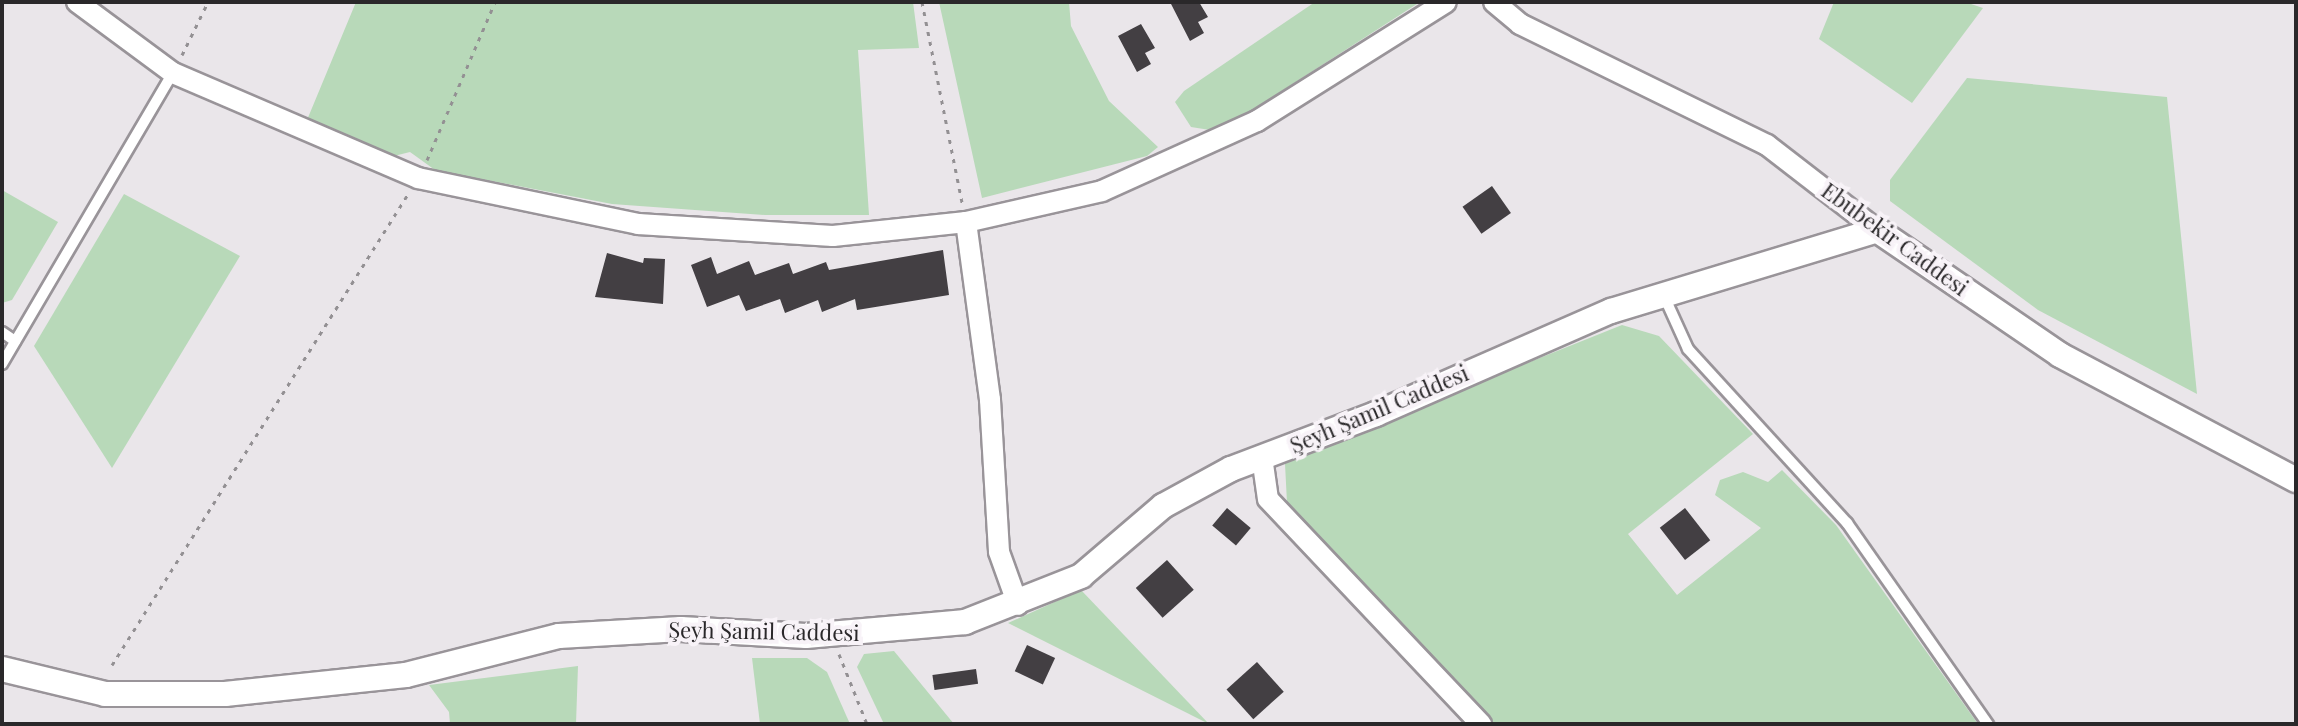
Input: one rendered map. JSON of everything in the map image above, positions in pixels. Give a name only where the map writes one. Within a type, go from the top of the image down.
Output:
[{"type":"street","points":[[77,2],[173,73],[418,178],[547,210],[738,233],[833,236],[966,222],[1102,191],[1189,155],[1257,121],[1446,2]]},
{"type":"street","name":"Ebubekir Caddesi","points":[[1494,2],[1520,24],[1767,145],[1877,230],[2060,355],[2296,480]]},
{"type":"street","points":[[966,222],[990,400],[999,552],[1018,605]]},
{"type":"street","name":"Şeyh Şamil Caddesi","points":[[2,669],[105,694],[225,694],[406,675],[559,636],[681,629],[837,634],[965,622],[1018,605],[1081,576],[1176,497],[1262,457],[1611,311],[1877,230]]},
{"type":"street","points":[[1262,457],[1268,499],[1481,724]]},
{"type":"lane","points":[[2,364],[173,73]]},
{"type":"lane","points":[[1664,296],[1688,349],[1847,523],[1988,724]]},
{"type":"lane","points":[[2,332],[15,341]]},
{"type":"path","points":[[173,73],[208,2]]},
{"type":"path","points":[[112,665],[418,178],[495,2]]},
{"type":"path","points":[[922,2],[966,222]]},
{"type":"path","points":[[837,634],[840,667],[867,724]]},
{"type":"green space","points":[[356,2],[913,2],[919,48],[858,50],[869,215],[765,215],[612,204],[435,170],[410,152],[394,156],[307,120]]},
{"type":"green space","points":[[939,2],[1069,2],[1071,26],[1109,101],[1158,147],[1147,156],[982,198]]},
{"type":"green space","points":[[1315,2],[1420,2],[1249,112],[1210,130],[1191,127],[1175,102],[1184,91]]},
{"type":"green space","points":[[1834,2],[1965,2],[1983,8],[1912,103],[1819,39]]},
{"type":"green space","points":[[1967,78],[2167,97],[2197,394],[2038,310],[1890,201],[1890,180]]},
{"type":"green space","points":[[2,190],[58,222],[12,300],[2,303]]},
{"type":"green space","points":[[124,194],[240,256],[112,468],[34,346]]},
{"type":"green space","points":[[1622,325],[1659,336],[1753,434],[1628,534],[1677,595],[1761,528],[1715,495],[1720,480],[1743,472],[1768,482],[1782,470],[1836,525],[1978,724],[1494,724],[1287,503],[1285,464],[1298,455]]},
{"type":"green space","points":[[1081,590],[1209,724],[1008,623]]},
{"type":"green space","points":[[894,651],[954,724],[884,724],[857,667],[864,654]]},
{"type":"green space","points":[[752,658],[807,658],[827,672],[850,724],[760,724]]},
{"type":"green space","points":[[578,666],[576,724],[450,724],[449,712],[429,685]]},
{"type":"building","points":[[1170,2],[1199,2],[1208,17],[1198,22],[1204,33],[1190,41]]},
{"type":"building","points":[[1141,24],[1155,48],[1145,53],[1151,64],[1137,72],[1118,36]]},
{"type":"building","points":[[1492,186],[1511,213],[1481,234],[1463,207]]},
{"type":"building","points":[[943,250],[949,295],[857,310],[855,299],[822,312],[818,300],[785,313],[780,299],[746,311],[739,295],[707,307],[691,265],[711,257],[717,274],[749,261],[755,275],[789,263],[793,274],[826,262],[829,270]]},
{"type":"building","points":[[607,253],[643,263],[644,258],[665,259],[663,304],[595,297]]},
{"type":"building","points":[[1227,508],[1251,528],[1236,546],[1212,526]]},
{"type":"building","points":[[1685,508],[1710,540],[1685,560],[1660,528]]},
{"type":"building","points":[[1167,560],[1194,590],[1163,618],[1136,588]]},
{"type":"building","points":[[1027,645],[1055,658],[1043,684],[1015,671]]},
{"type":"building","points":[[1257,662],[1284,692],[1253,719],[1227,689]]},
{"type":"building","points":[[976,669],[978,684],[935,690],[932,675]]}]
